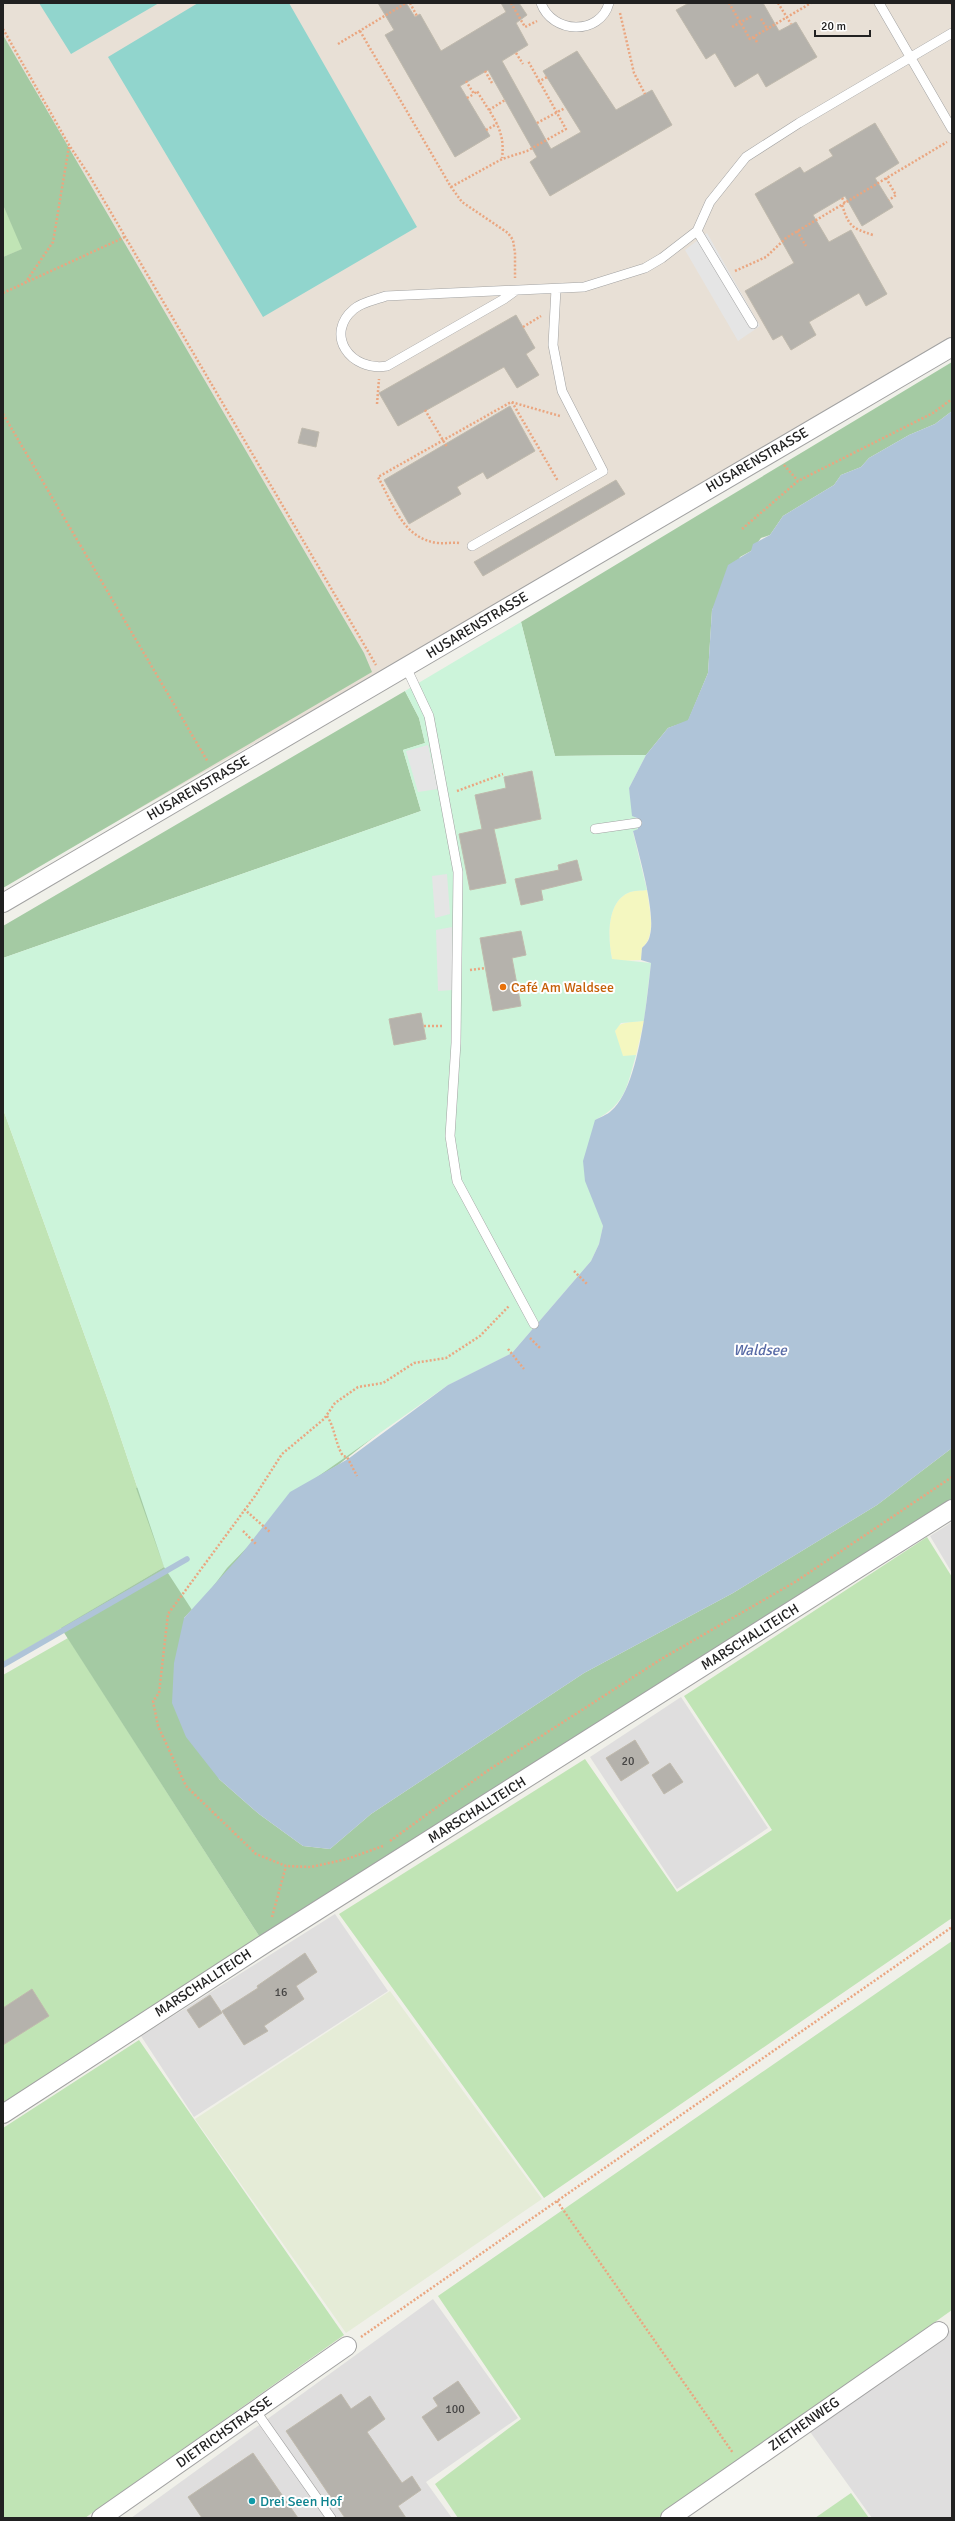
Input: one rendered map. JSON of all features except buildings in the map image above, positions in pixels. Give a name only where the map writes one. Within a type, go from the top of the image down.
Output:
[{"type":"street","name":"HUSARENSTRASSE","points":[[3,903],[952,347]]},
{"type":"street","name":"MARSCHALLTEICH","points":[[3,2114],[266,1943],[950,1514]]},
{"type":"street","name":"ZIETHENWEG","points":[[670,2518],[939,2331]]},
{"type":"street","name":"DIETRICHSTRASSE","points":[[101,2518],[347,2346]]},
{"type":"lane","points":[[541,3],[548,15],[558,23],[569,27],[580,27],[592,24],[601,16],[609,3]]},
{"type":"lane","points":[[879,3],[952,129]]},
{"type":"lane","points":[[514,290],[478,314],[387,366],[366,367],[358,363],[346,351],[342,340],[342,329],[346,318],[360,304],[386,296],[406,294],[584,287],[645,268],[662,258],[697,231],[710,202],[746,157],[799,123],[952,33]]},
{"type":"lane","points":[[697,231],[753,324]]},
{"type":"lane","points":[[472,546],[603,471],[562,391],[553,345],[556,289]]},
{"type":"lane","points":[[406,667],[429,716],[458,872],[456,1026],[450,1136],[457,1181],[512,1287],[534,1324]]},
{"type":"lane","points":[[594,829],[637,823]]},
{"type":"lane","points":[[255,2410],[332,2518]]},
{"type":"path","points":[[338,44],[406,3]]},
{"type":"path","points":[[410,3],[418,16]]},
{"type":"path","points":[[511,3],[525,27],[548,15]]},
{"type":"path","points":[[729,3],[750,39],[768,30],[812,3]]},
{"type":"path","points":[[778,3],[791,24]]},
{"type":"path","points":[[620,10],[634,73],[645,94]]},
{"type":"path","points":[[732,27],[752,16]]},
{"type":"path","points":[[761,19],[768,30]]},
{"type":"path","points":[[3,29],[69,145],[89,175],[373,659]]},
{"type":"path","points":[[360,31],[450,187],[462,202],[508,233],[513,240],[514,290]]},
{"type":"path","points":[[754,38],[758,44]]},
{"type":"path","points":[[516,53],[523,64]]},
{"type":"path","points":[[450,187],[502,158],[527,151],[566,129],[538,82],[528,61]]},
{"type":"path","points":[[485,71],[492,83]]},
{"type":"path","points":[[538,82],[547,77]]},
{"type":"path","points":[[466,81],[474,94]]},
{"type":"path","points":[[467,98],[477,92],[489,110],[503,136],[502,158]]},
{"type":"path","points":[[489,110],[505,100]]},
{"type":"path","points":[[537,123],[565,108]]},
{"type":"path","points":[[486,130],[497,124]]},
{"type":"path","points":[[724,276],[766,257],[786,238],[797,231],[952,140]]},
{"type":"path","points":[[25,283],[53,242],[69,145]]},
{"type":"path","points":[[886,178],[896,194],[889,200]]},
{"type":"path","points":[[842,198],[850,224],[855,229],[873,235]]},
{"type":"path","points":[[797,231],[806,246]]},
{"type":"path","points":[[3,293],[125,237]]},
{"type":"path","points":[[523,327],[555,308]]},
{"type":"path","points":[[377,404],[380,367]]},
{"type":"path","points":[[742,529],[798,481],[933,413],[952,399]]},
{"type":"path","points":[[511,402],[565,493]]},
{"type":"path","points":[[472,546],[458,542],[438,543],[422,539],[407,529],[378,477],[511,402],[566,417],[574,415]]},
{"type":"path","points":[[425,410],[447,446]]},
{"type":"path","points":[[3,414],[216,777]]},
{"type":"path","points":[[472,786],[503,774]]},
{"type":"path","points":[[424,1026],[456,1026]]},
{"type":"path","points":[[574,1270],[587,1284]]},
{"type":"path","points":[[512,1287],[510,1305],[480,1336],[446,1358],[414,1363],[383,1383],[358,1387],[335,1403],[326,1416],[282,1454],[168,1614],[159,1693],[153,1701],[158,1726],[186,1786],[256,1854],[286,1866],[311,1867],[347,1859],[383,1846],[496,1765],[663,1658],[795,1582],[952,1477]]},
{"type":"path","points":[[528,1335],[541,1349]]},
{"type":"path","points":[[508,1349],[524,1369]]},
{"type":"path","points":[[326,1416],[333,1425],[337,1445],[342,1456],[347,1457],[357,1476]]},
{"type":"path","points":[[244,1508],[270,1532]]},
{"type":"path","points":[[243,1531],[257,1545]]},
{"type":"path","points":[[266,1943],[286,1866]]},
{"type":"path","points":[[347,2346],[952,1928]]},
{"type":"path","points":[[557,2201],[742,2467]]},
{"type":"shaded area","points":[[3,3],[952,3],[952,338],[382,671],[3,886]]},
{"type":"shaded area","points":[[39,3],[159,3],[71,54]]},
{"type":"shaded area","points":[[198,3],[289,3],[417,227],[263,317],[108,57]]},
{"type":"shaded area","points":[[3,35],[364,653],[372,672],[3,888],[3,257],[22,249],[3,205]]},
{"type":"shaded area","points":[[3,205],[23,249],[3,257]]},
{"type":"shaded area","points":[[707,233],[760,326],[738,341],[685,250]]},
{"type":"shaded area","points":[[952,362],[952,411],[935,424],[909,435],[869,458],[861,467],[841,475],[834,485],[783,516],[770,535],[761,538],[751,551],[740,557],[712,610],[708,673],[688,721],[668,728],[646,755],[555,756],[521,622]]},
{"type":"shaded area","points":[[521,622],[555,756],[646,755],[629,788],[638,829],[633,832],[647,890],[630,892],[621,898],[616,905],[610,922],[610,942],[612,959],[651,963],[644,1021],[621,1023],[615,1031],[623,1056],[636,1055],[627,1085],[619,1101],[605,1114],[595,1120],[598,1210],[603,1226],[599,1244],[591,1261],[512,1353],[448,1385],[313,1480],[227,1568],[209,1592],[192,1610],[164,1567],[109,1403],[3,1109],[3,958],[421,811],[403,750],[425,743],[419,718],[405,691]]},
{"type":"shaded area","points":[[405,691],[419,718],[425,743],[403,750],[421,811],[3,958],[3,926]]},
{"type":"shaded area","points":[[428,745],[438,789],[418,792],[406,751]]},
{"type":"shaded area","points":[[447,874],[450,914],[435,918],[432,876]]},
{"type":"shaded area","points":[[452,927],[452,990],[438,991],[436,930]]},
{"type":"shaded area","points":[[3,1109],[109,1403],[164,1567],[3,1663]]},
{"type":"shaded area","points":[[444,1382],[338,1465],[313,1480],[184,1618],[219,1779],[259,1814],[303,1846],[330,1849],[371,1814],[584,1673],[733,1593],[877,1505],[952,1448],[952,1501],[261,1939],[61,1628],[164,1567],[136,1488]]},
{"type":"shaded area","points":[[952,1522],[952,1573],[930,1536]]},
{"type":"shaded area","points":[[927,1537],[952,1577],[952,1918],[544,2198],[339,1914],[585,1759],[677,1892],[772,1830],[684,1696]]},
{"type":"shaded area","points":[[68,1638],[261,1939],[3,2103],[3,1675]]},
{"type":"shaded area","points":[[681,1697],[768,1828],[677,1889],[590,1757]]},
{"type":"shaded area","points":[[335,1914],[388,1991],[194,2117],[141,2036]]},
{"type":"shaded area","points":[[952,1941],[952,2310],[658,2518],[458,2518],[435,2484],[521,2419],[438,2296]]},
{"type":"shaded area","points":[[390,1991],[542,2199],[346,2333],[195,2119]]},
{"type":"shaded area","points":[[139,2040],[344,2335],[85,2518],[3,2518],[3,2128]]},
{"type":"shaded area","points":[[433,2299],[518,2418],[426,2482],[452,2518],[131,2518]]},
{"type":"shaded area","points":[[952,2329],[952,2518],[872,2518],[808,2429]]},
{"type":"shaded area","points":[[851,2493],[869,2518],[815,2518]]},
{"type":"sand","points":[[647,890],[651,929],[647,943],[642,948],[641,960],[620,961],[612,959],[610,922],[616,905],[621,898],[630,892]]},
{"type":"sand","points":[[644,1021],[636,1055],[623,1057],[616,1039],[616,1028],[625,1023]]},
{"type":"water","name":"Waldsee","points":[[952,411],[952,1448],[877,1505],[733,1593],[584,1673],[371,1814],[330,1849],[303,1846],[259,1814],[219,1779],[186,1737],[172,1703],[174,1663],[184,1618],[240,1556],[290,1492],[348,1459],[448,1385],[512,1353],[591,1261],[599,1244],[603,1226],[585,1181],[583,1161],[595,1120],[611,1111],[621,1100],[635,1064],[644,1020],[651,963],[641,960],[642,948],[648,941],[650,935],[651,913],[643,869],[633,831],[638,829],[637,818],[632,816],[629,788],[646,755],[668,728],[688,720],[708,673],[712,610],[728,565],[751,551],[753,544],[770,535],[783,516],[834,485],[841,475],[861,467],[869,458],[909,435],[935,424]]},
{"type":"waterway","points":[[3,1665],[187,1559]]},
{"type":"place","name":"Café Am Waldsee","points":[[503,987]]},
{"type":"place","name":"Drei Seen Hof","points":[[252,2501]]}]
